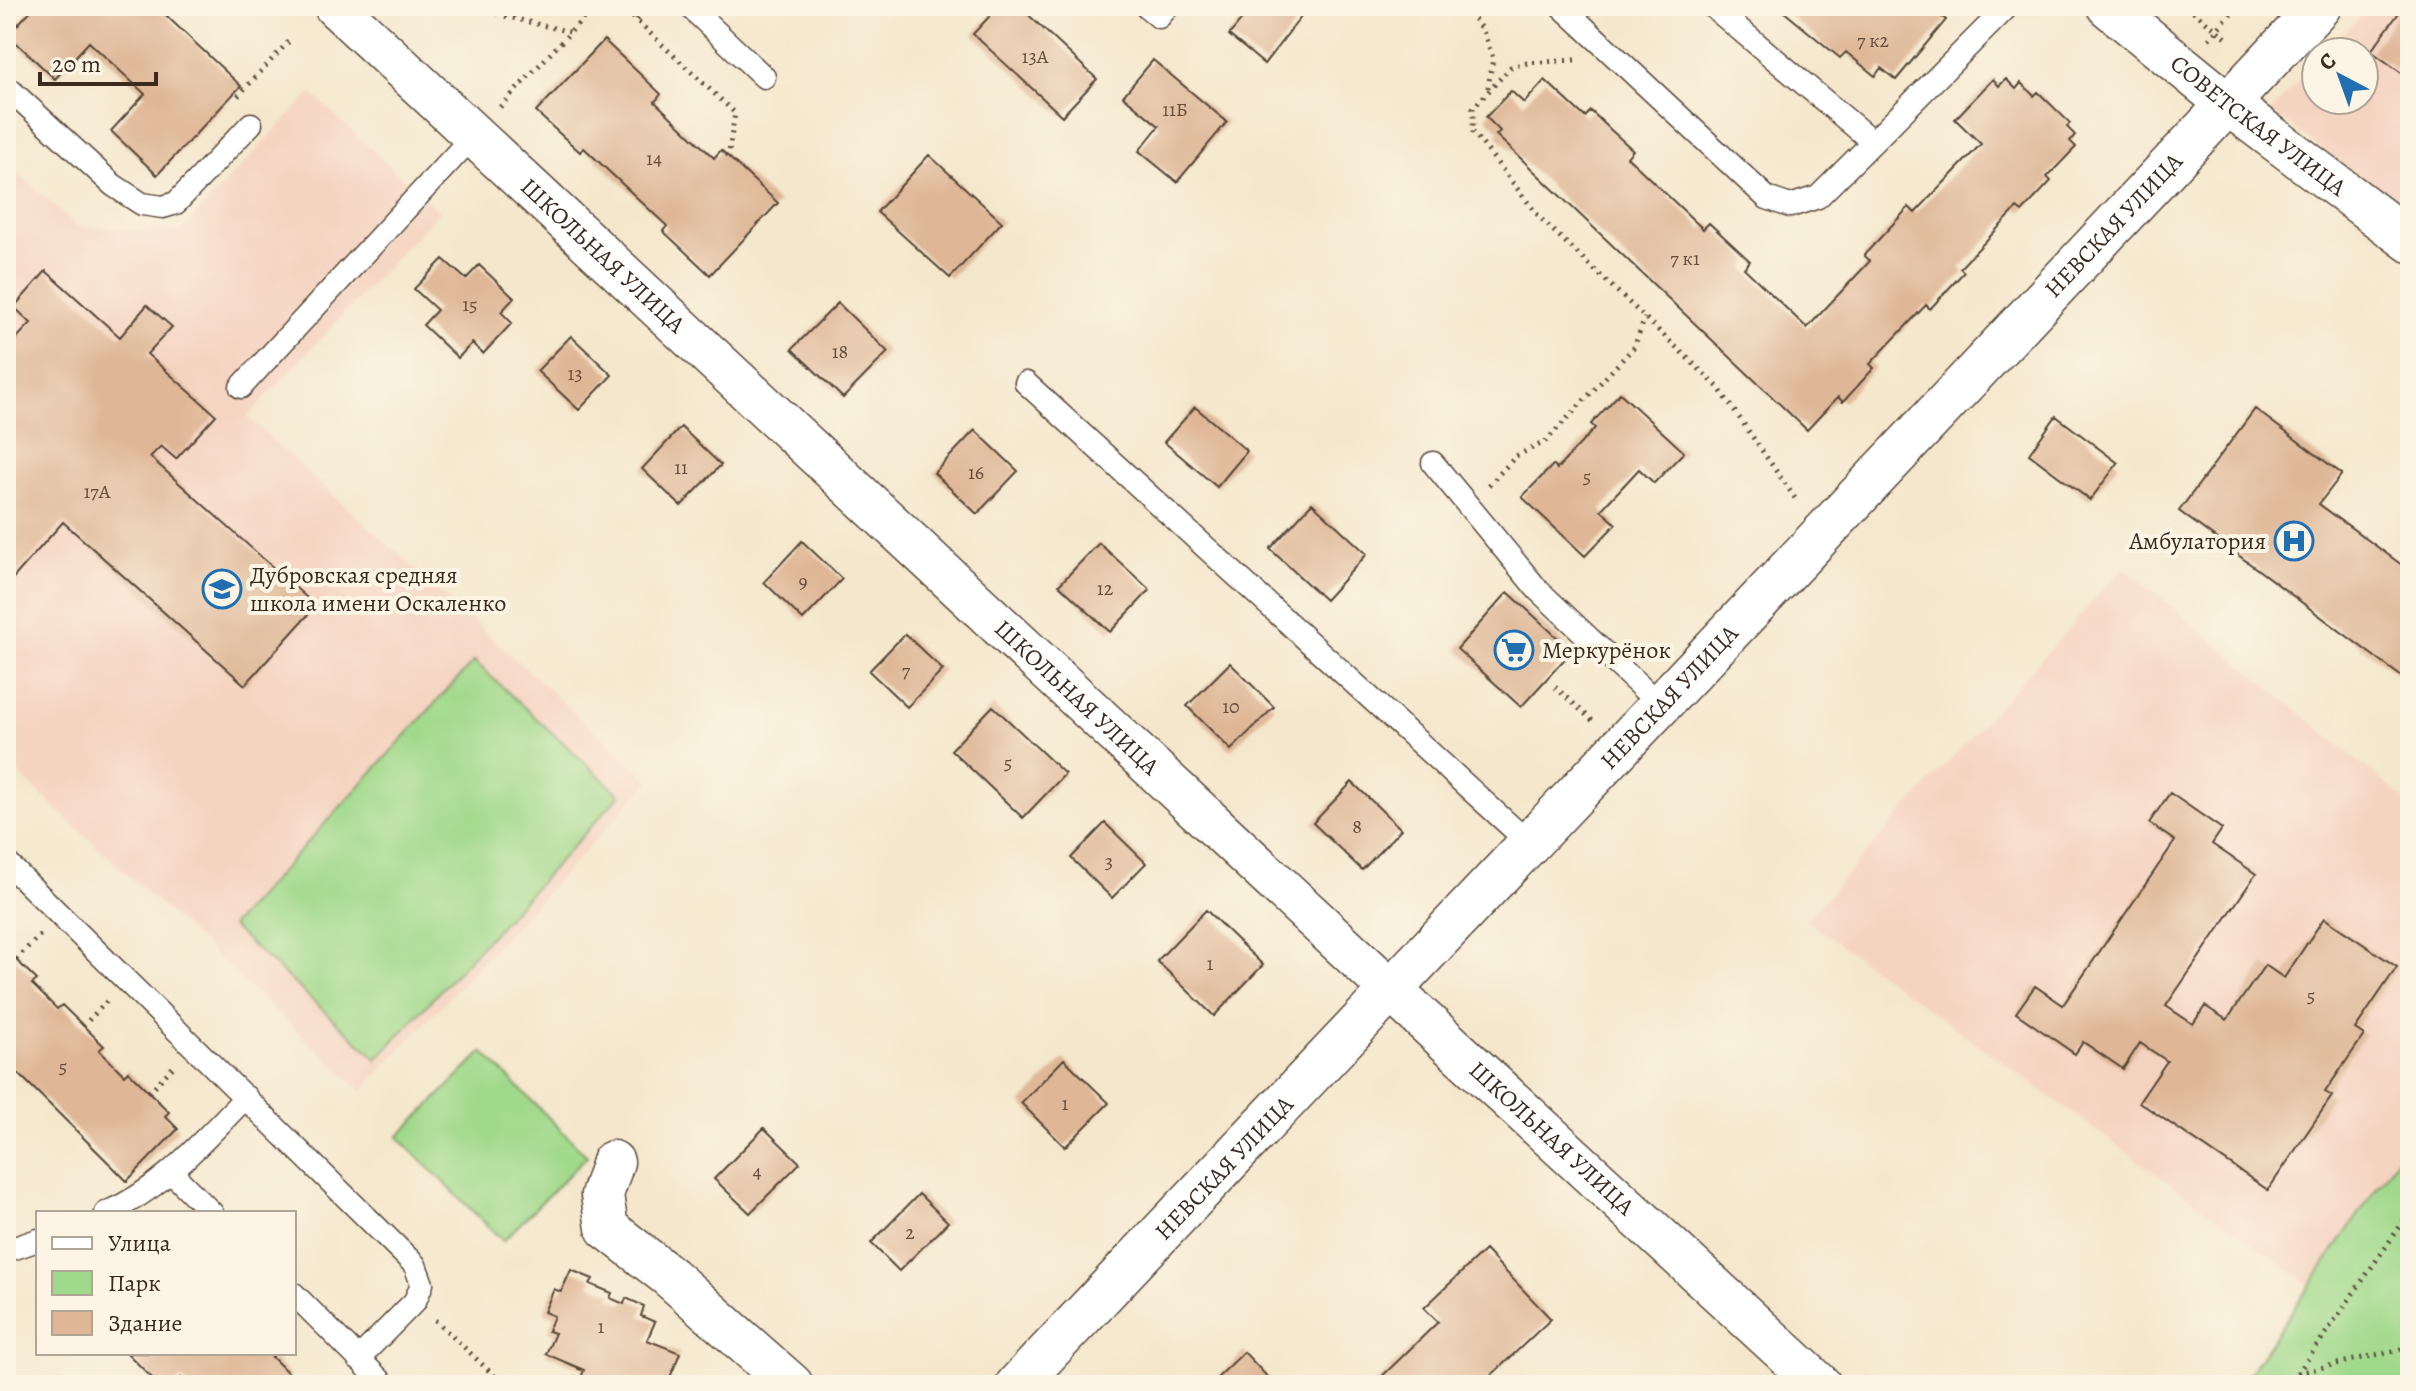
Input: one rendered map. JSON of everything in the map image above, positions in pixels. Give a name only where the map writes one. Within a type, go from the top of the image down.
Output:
[{"type":"street","name":"ШКОЛЬНАЯ УЛИЦА","points":[[335,6],[486,122],[1393,992],[1820,1385]]},
{"type":"street","name":"СОВЕТСКАЯ УЛИЦА","points":[[2108,6],[2228,104],[2410,241]]},
{"type":"street","name":"НЕВСКАЯ УЛИЦА","points":[[1017,1385],[1393,992],[2320,6]]},
{"type":"street","points":[[613,1162],[602,1195],[607,1228],[681,1286],[792,1385]]},
{"type":"lane","points":[[689,6],[764,77]]},
{"type":"lane","points":[[1146,6],[1159,17],[1168,6]]},
{"type":"lane","points":[[1561,6],[1767,198],[1790,206],[1818,197],[2008,6]]},
{"type":"lane","points":[[1712,6],[1873,142]]},
{"type":"lane","points":[[6,86],[113,185],[142,204],[152,206],[176,203],[251,124]]},
{"type":"lane","points":[[241,387],[486,122]]},
{"type":"lane","points":[[1026,383],[1530,844]]},
{"type":"lane","points":[[1433,463],[1538,590],[1660,705]]},
{"type":"lane","points":[[6,862],[415,1265],[422,1284],[415,1301],[358,1359]]},
{"type":"lane","points":[[111,1211],[131,1202],[171,1172],[246,1097]]},
{"type":"lane","points":[[171,1172],[210,1211]]},
{"type":"lane","points":[[6,1251],[36,1241]]},
{"type":"lane","points":[[296,1296],[385,1385]]},
{"type":"path","points":[[166,16],[176,6]]},
{"type":"path","points":[[482,6],[504,16],[570,32]]},
{"type":"path","points":[[493,6],[504,16]]},
{"type":"path","points":[[486,122],[595,6]]},
{"type":"path","points":[[621,6],[735,113],[728,157]]},
{"type":"path","points":[[637,20],[650,6]]},
{"type":"path","points":[[1465,6],[1483,31],[1493,58],[1486,94]]},
{"type":"path","points":[[2187,6],[2262,67]]},
{"type":"path","points":[[2206,43],[2237,6]]},
{"type":"path","points":[[230,104],[289,41]]},
{"type":"path","points":[[1605,47],[1580,60],[1511,67],[1473,108],[1473,132],[1541,219],[1718,387],[1798,503]]},
{"type":"path","points":[[1469,506],[1516,456],[1545,442],[1624,358],[1634,347],[1645,318]]},
{"type":"path","points":[[1555,687],[1594,722]]},
{"type":"path","points":[[2287,1385],[2410,1212]]},
{"type":"path","points":[[415,1301],[504,1385]]},
{"type":"path","points":[[2298,1373],[2410,1347]]},
{"type":"path","points":[[573,1385],[580,1368]]},
{"type":"shaded area","points":[[2369,6],[2410,6],[2410,216],[2271,111],[2300,79],[2300,116],[2380,116],[2380,36],[2341,36]]},
{"type":"shaded area","name":"Дубровская средняя школа имени Оскаленко","points":[[311,93],[439,212],[247,417],[650,781],[362,1091],[6,762],[6,162],[77,226],[179,232]]},
{"type":"shaded area","points":[[2124,567],[2410,804],[2410,1140],[2310,1285],[1806,920]]},
{"type":"green space","points":[[474,661],[620,795],[377,1059],[231,926]]},
{"type":"green space","points":[[483,1052],[587,1156],[503,1241],[398,1137]]},
{"type":"green space","points":[[2410,1140],[2410,1385],[2241,1385]]},
{"type":"building","points":[[35,6],[156,6],[241,86],[157,175],[111,131],[145,94],[89,42],[55,79],[8,35]]},
{"type":"building","points":[[999,6],[1019,6],[1097,79],[1062,116],[973,34]]},
{"type":"building","points":[[1253,6],[1288,6],[1301,17],[1264,64],[1229,35]]},
{"type":"building","points":[[1777,6],[1929,6],[1946,20],[1896,80],[1881,68],[1875,76],[1846,52],[1840,58]]},
{"type":"building","points":[[2404,6],[2410,6],[2410,79],[2380,57],[2380,39]]},
{"type":"building","points":[[604,40],[661,94],[655,102],[714,158],[721,150],[778,203],[710,275],[663,231],[667,226],[584,148],[580,152],[536,112]]},
{"type":"building","points":[[1153,60],[1227,122],[1177,182],[1139,151],[1159,126],[1123,96]]},
{"type":"building","points":[[1993,79],[1999,86],[2006,79],[2016,89],[2021,83],[2034,96],[2038,92],[2070,123],[2067,127],[2075,135],[2070,141],[2076,147],[2047,177],[2051,181],[2022,212],[2017,208],[1960,268],[1964,272],[1930,309],[1926,305],[1870,364],[1874,368],[1843,402],[1838,397],[1807,430],[1496,135],[1500,131],[1486,117],[1511,91],[1524,103],[1545,80],[1585,117],[1591,111],[1633,150],[1627,157],[1703,229],[1709,223],[1750,261],[1744,268],[1807,328],[1870,261],[1864,255],[1909,207],[1915,213],[1981,144],[1955,119]]},
{"type":"building","points":[[929,155],[1002,222],[950,278],[877,212]]},
{"type":"building","points":[[443,259],[466,279],[479,265],[514,298],[501,312],[512,323],[483,354],[472,343],[458,358],[423,325],[437,310],[414,289]]},
{"type":"building","points":[[46,271],[120,337],[147,305],[172,327],[147,354],[216,415],[176,459],[161,446],[150,457],[316,606],[245,685],[63,522],[6,586],[6,337],[12,343],[31,323],[14,307]]},
{"type":"building","points":[[838,303],[888,352],[843,398],[792,349]]},
{"type":"building","points":[[571,336],[612,375],[579,410],[537,371]]},
{"type":"building","points":[[1620,393],[1684,452],[1654,483],[1639,469],[1601,510],[1616,524],[1585,556],[1522,497],[1553,465],[1557,469],[1595,428],[1591,424]]},
{"type":"building","points":[[1195,407],[1247,451],[1217,487],[1164,442]]},
{"type":"building","name":"Амбулатория","points":[[2255,409],[2342,474],[2319,504],[2410,571],[2410,683],[2179,511]]},
{"type":"building","points":[[2056,416],[2118,463],[2090,500],[2029,454]]},
{"type":"building","points":[[681,427],[721,465],[681,506],[642,469]]},
{"type":"building","points":[[975,430],[1018,471],[977,514],[934,473]]},
{"type":"building","points":[[1312,503],[1367,554],[1325,600],[1270,549]]},
{"type":"building","points":[[802,541],[842,579],[803,620],[764,582]]},
{"type":"building","points":[[1099,543],[1150,590],[1110,632],[1059,585]]},
{"type":"building","name":"Меркурёнок","points":[[1508,592],[1572,651],[1521,707],[1457,649]]},
{"type":"building","points":[[905,634],[943,670],[907,707],[869,671]]},
{"type":"building","points":[[1230,663],[1274,707],[1231,750],[1187,706]]},
{"type":"building","points":[[993,706],[1065,774],[1023,818],[951,750]]},
{"type":"building","points":[[1352,782],[1401,829],[1362,870],[1313,823]]},
{"type":"building","points":[[2170,793],[2222,829],[2212,844],[2256,874],[2166,1006],[2193,1024],[2205,1006],[2227,1020],[2265,965],[2284,978],[2324,918],[2397,967],[2355,1029],[2364,1035],[2325,1092],[2332,1096],[2268,1190],[2139,1102],[2167,1061],[2140,1043],[2123,1069],[2083,1042],[2075,1054],[2016,1013],[2035,986],[2063,1005],[2175,841],[2149,823]]},
{"type":"building","points":[[1105,823],[1146,863],[1112,898],[1071,858]]},
{"type":"building","points":[[1206,910],[1263,965],[1214,1016],[1157,961]]},
{"type":"building","points":[[6,950],[37,980],[32,984],[57,1009],[62,1005],[104,1046],[99,1050],[124,1075],[128,1071],[169,1112],[165,1116],[178,1129],[127,1181],[6,1061]]},
{"type":"building","points":[[1064,1059],[1109,1103],[1065,1147],[1021,1103]]},
{"type":"building","points":[[764,1128],[800,1163],[750,1213],[714,1179]]},
{"type":"building","points":[[919,1194],[948,1222],[899,1271],[871,1243]]},
{"type":"building","points":[[1485,1250],[1551,1319],[1481,1385],[1373,1385],[1438,1322],[1424,1308]]},
{"type":"building","points":[[571,1270],[593,1279],[590,1284],[612,1293],[610,1298],[624,1304],[626,1298],[644,1306],[641,1316],[655,1322],[647,1340],[680,1353],[667,1385],[595,1385],[581,1378],[584,1370],[546,1354],[555,1333],[548,1331],[554,1316],[544,1312],[554,1289],[561,1292]]},
{"type":"building","points":[[1244,1352],[1275,1385],[1210,1385]]},
{"type":"building","points":[[129,1355],[270,1355],[291,1376],[287,1380],[292,1385],[188,1385],[181,1378],[174,1385],[159,1385]]},
{"type":"place","name":"Амбулатория","points":[[2294,541]]},
{"type":"place","name":"Дубровская средняя школа имени Оскаленко","points":[[222,589]]},
{"type":"place","name":"Меркурёнок","points":[[1514,650]]}]
